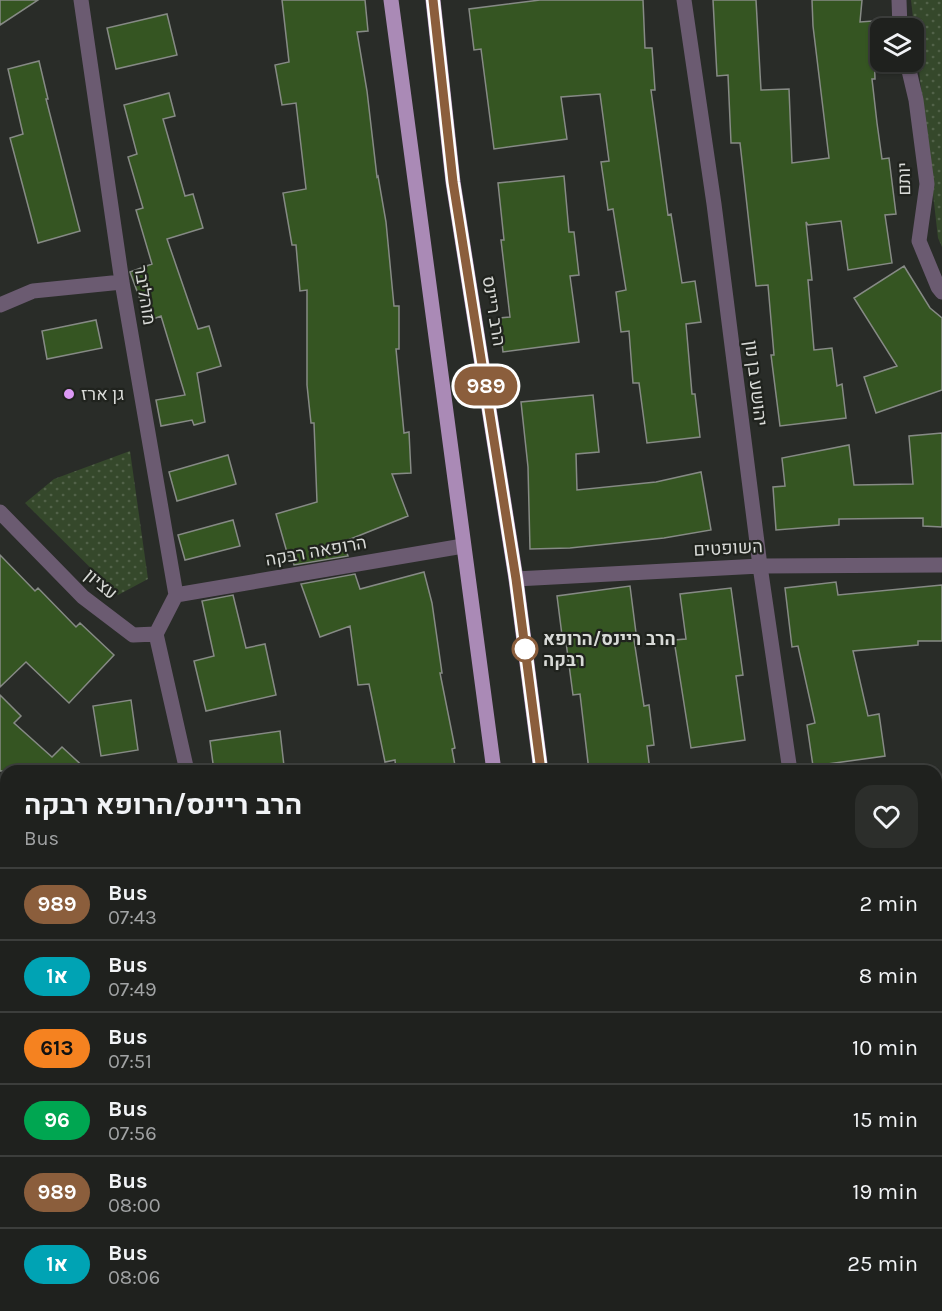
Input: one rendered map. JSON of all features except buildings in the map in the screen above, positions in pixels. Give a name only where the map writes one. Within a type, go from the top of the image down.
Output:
[{"type":"main road","points":[[391,0],[493,765]]},
{"type":"main road","name":"הרב ריינס","points":[[433,0],[453,182],[516,579],[540,765]]},
{"type":"street","name":"מוהליבר","points":[[81,0],[122,282],[176,595]]},
{"type":"street","name":"יהושע בן נון","points":[[684,0],[714,204],[759,566],[789,765]]},
{"type":"street","points":[[899,0],[900,18]]},
{"type":"street","name":"יותם","points":[[909,72],[916,100],[927,184],[919,241],[942,292]]},
{"type":"street","points":[[0,305],[33,291],[122,282]]},
{"type":"street","name":"עציון","points":[[0,512],[83,597],[133,635],[156,634]]},
{"type":"street","name":"הרופאה רבקה","points":[[176,595],[463,546]]},
{"type":"street","name":"השופטים","points":[[516,579],[759,566],[942,566]]},
{"type":"street","points":[[176,595],[156,634],[186,765]]},
{"type":"green space","points":[[911,0],[942,0],[942,247],[938,238],[919,72],[924,72],[924,18],[913,18]]},
{"type":"green space","points":[[130,451],[148,579],[118,595],[25,503],[54,479]]},
{"type":"bus line","name":"989","points":[[433,0],[453,182],[516,579],[540,765]]},
{"type":"place","name":"גן ארז","points":[[69,394]]},
{"type":"place","name":"הרב ריינס/הרופא רבקה","points":[[525,649]]}]
